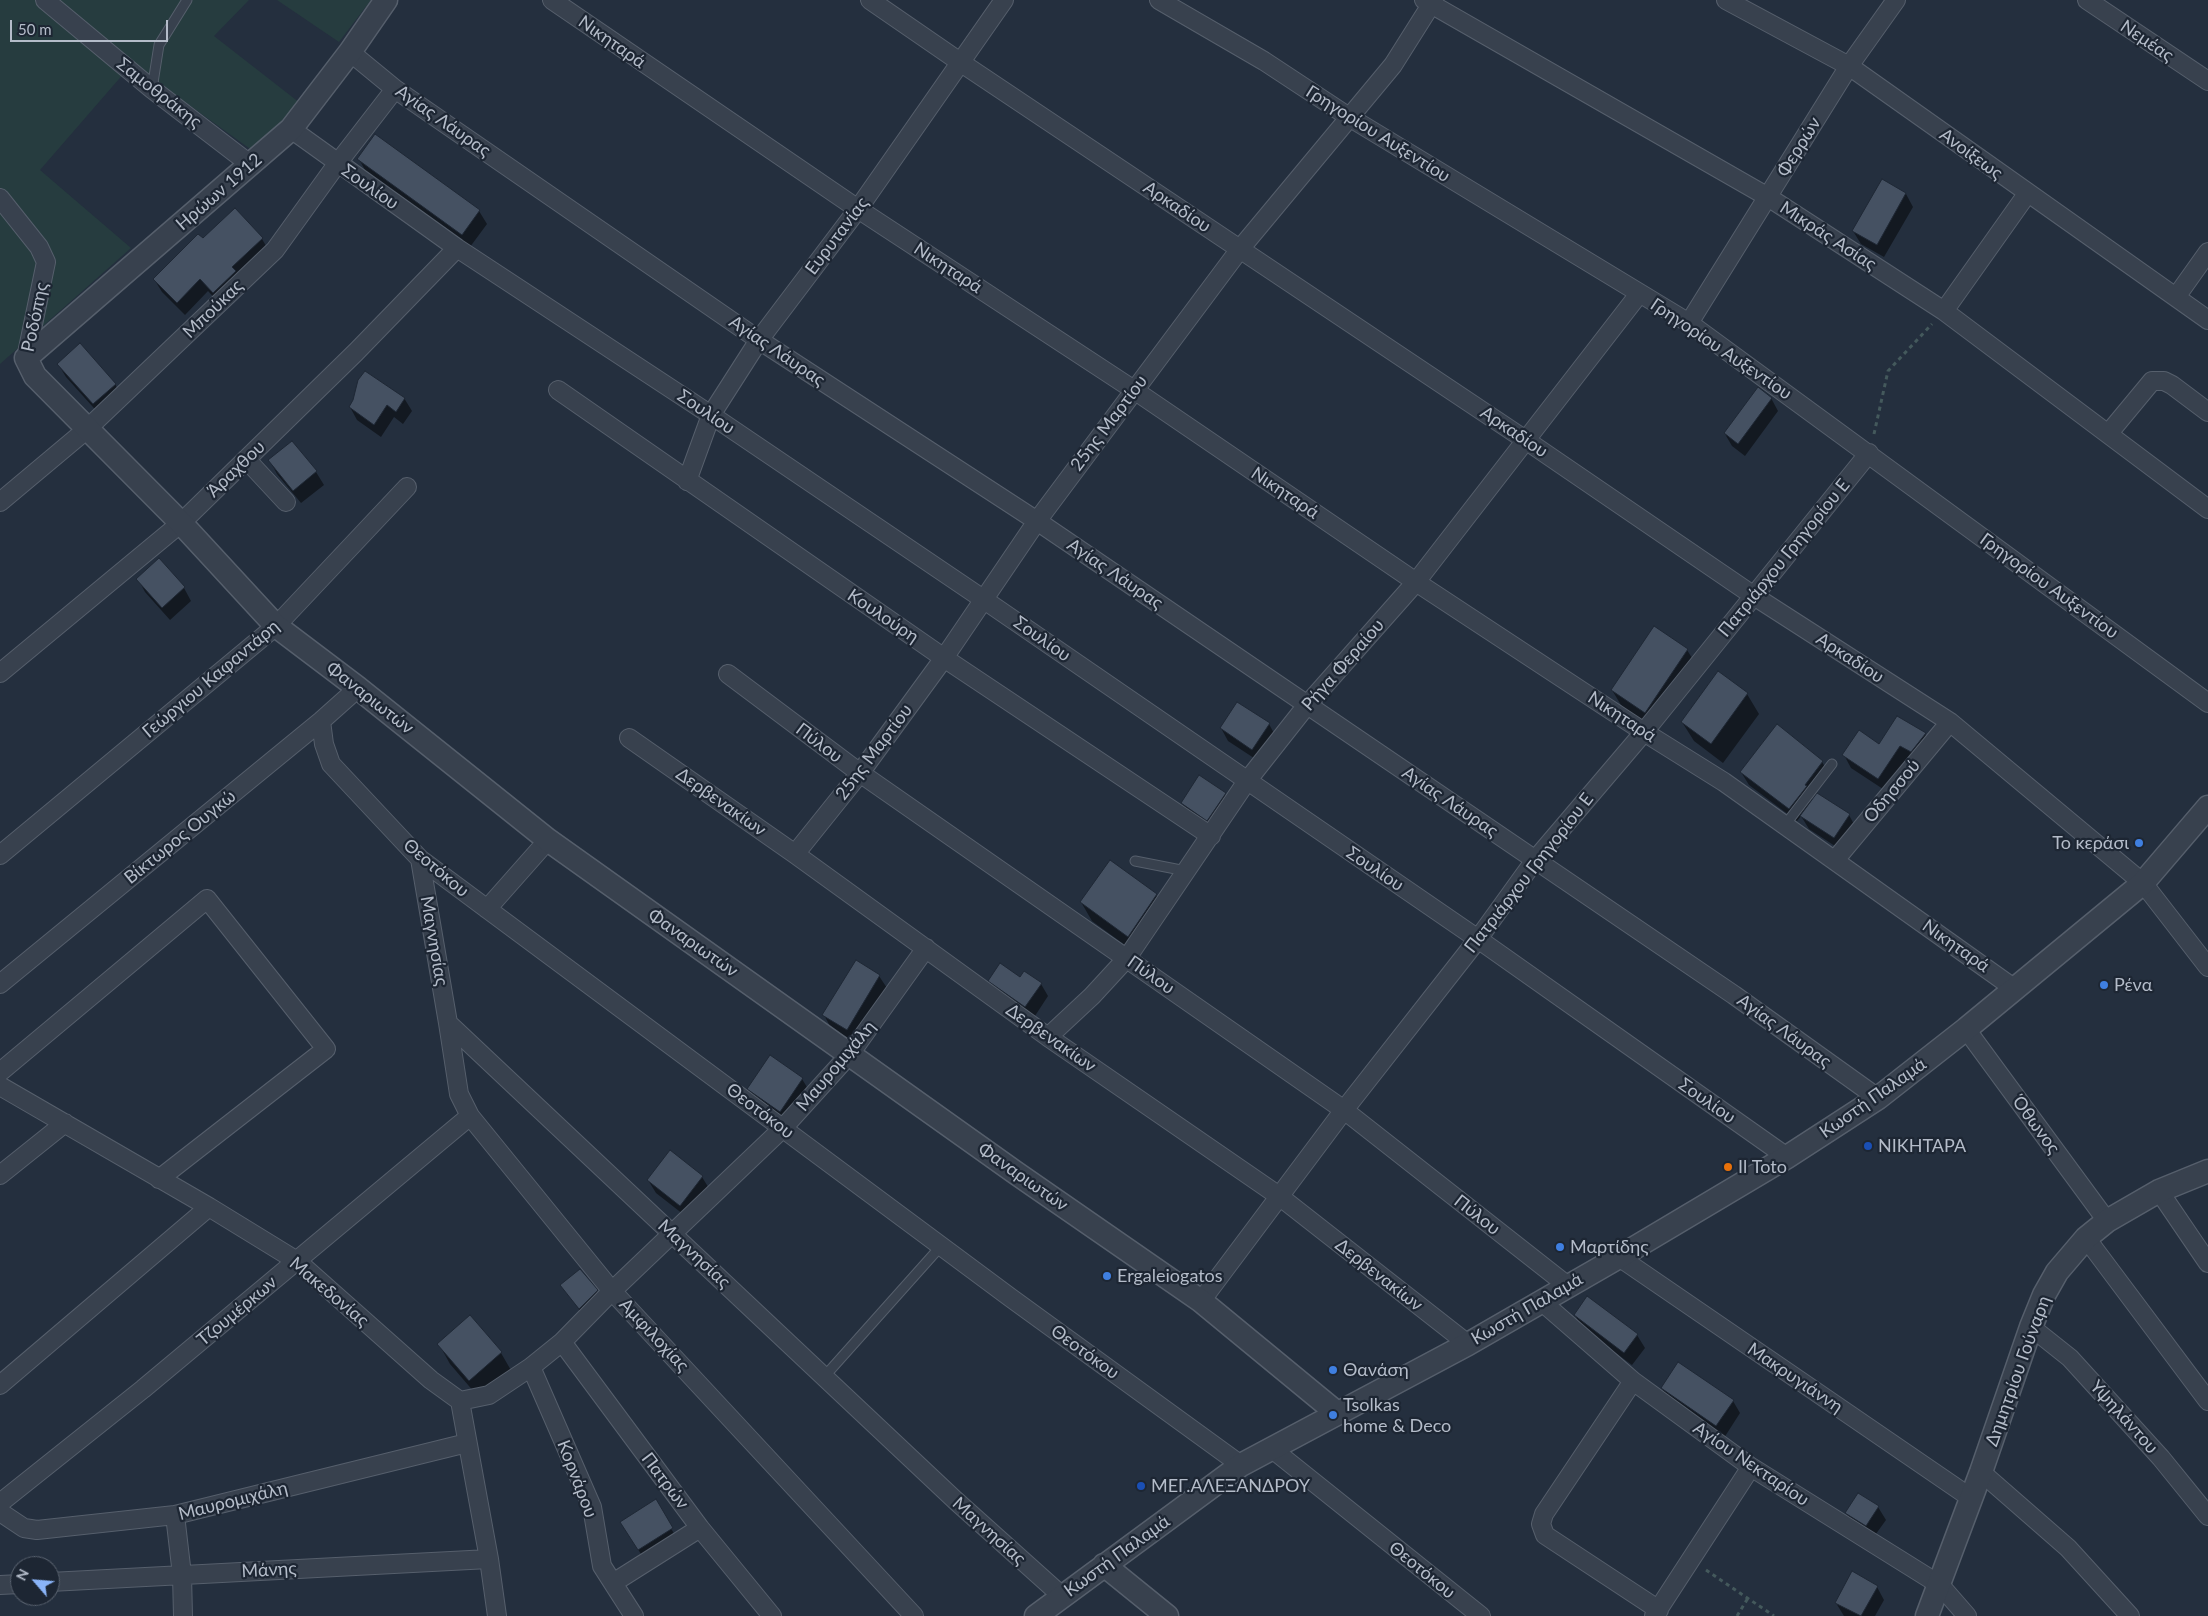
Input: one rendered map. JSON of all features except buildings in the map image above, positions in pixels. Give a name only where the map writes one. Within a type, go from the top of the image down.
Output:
[{"type":"street","name":"Σαμοθράκης","points":[[45,0],[152,89],[251,165]]},
{"type":"street","name":"Ηρώων 1912","points":[[26,358],[291,129],[350,52],[386,0]]},
{"type":"street","name":"Νικηταρά","points":[[552,0],[858,209],[1134,390],[1416,582],[1644,732],[1724,782],[2015,989]]},
{"type":"street","name":"Αρκαδίου","points":[[870,0],[1527,441],[1754,596],[1950,722],[2144,883],[2208,967]]},
{"type":"street","name":"Ευρυτανίας","points":[[686,481],[711,415],[759,340],[858,209],[1004,0]]},
{"type":"street","name":"Γρηγορίου Αυξεντίου","points":[[1158,0],[1264,61],[1349,117],[1689,323],[2208,703]]},
{"type":"street","name":"Ανοίξεως","points":[[1726,0],[1849,66],[2027,194],[2208,320]]},
{"type":"street","name":"Φερρών","points":[[1689,323],[1849,66],[1896,0]]},
{"type":"street","name":"Νεμέας","points":[[2087,0],[2208,81]]},
{"type":"street","name":"25ης Μαρτίου","points":[[795,854],[860,773],[944,658],[1037,521],[1240,249],[1398,58],[1430,1]]},
{"type":"street","name":"Μικράς Ασίας","points":[[1430,1],[1768,197],[1944,311],[2208,509]]},
{"type":"street","name":"Αγίας Λάυρας","points":[[350,52],[395,89],[759,340],[1037,521],[1734,995],[1878,1098]]},
{"type":"street","name":"Μπούκας","points":[[0,502],[86,430],[275,250],[337,164],[395,89]]},
{"type":"street","name":"Σουλίου","points":[[291,129],[337,164],[457,248],[711,415],[983,599],[1478,939],[1787,1157]]},
{"type":"street","points":[[1944,311],[2027,194]]},
{"type":"street","name":"Ροδόπης","points":[[0,198],[40,247],[46,262],[26,358],[35,376],[86,430]]},
{"type":"street","name":"Άραχθου","points":[[0,673],[180,523],[356,352],[457,248]]},
{"type":"street","points":[[2176,297],[2208,252]]},
{"type":"street","name":"Ρήγα Φεραίου","points":[[1048,1037],[1092,996],[1127,958],[1247,781],[1307,705],[1416,582],[1640,294]]},
{"type":"street","points":[[2108,434],[2152,382],[2164,381],[2172,385],[2208,412]]},
{"type":"street","name":"Κουλούρη","points":[[558,390],[686,481],[944,658],[1211,836]]},
{"type":"street","name":"Φαναριωτών","points":[[86,430],[180,523],[276,626],[358,688],[548,840],[1016,1173],[1200,1301],[1337,1413]]},
{"type":"street","name":"Πατριάρχου Γρηγορίου Ε","points":[[1200,1301],[1344,1110],[1478,939],[1535,860],[1644,732],[1869,453]]},
{"type":"street","points":[[246,459],[286,502]]},
{"type":"street","name":"Γεώργιου Καφαντάρη","points":[[1,852],[276,626],[407,487]]},
{"type":"street","name":"Πύλου","points":[[728,674],[860,773],[1344,1110],[1568,1286]]},
{"type":"street","name":"Βίκτωρος Ουγκώ","points":[[0,984],[358,688]]},
{"type":"street","name":"Θεοτόκου","points":[[320,721],[324,744],[331,764],[420,859],[941,1246],[1241,1465]]},
{"type":"street","name":"Οδησσού","points":[[1835,860],[1950,722]]},
{"type":"street","name":"Δερβενακίων","points":[[629,738],[795,854],[1048,1037],[1279,1196],[1468,1344]]},
{"type":"street","name":"Κωστή Παλαμά","points":[[1036,1616],[1241,1465],[1468,1344],[1787,1157],[1878,1098],[1966,1029],[2144,883],[2208,807]]},
{"type":"street","points":[[487,909],[548,840]]},
{"type":"street","name":"Μαγνησίας","points":[[420,859],[448,1023],[955,1500],[1062,1596]]},
{"type":"street","points":[[0,1072],[207,899],[326,1049],[160,1178]]},
{"type":"street","name":"Μαυρομιχάλη","points":[[460,1401],[489,1395],[531,1367],[562,1342],[612,1291],[783,1128],[850,1054],[926,948]]},
{"type":"street","name":"Αμφιλοχίας","points":[[448,1023],[459,1094],[470,1116],[612,1291],[914,1616]]},
{"type":"street","name":"Όθωνος","points":[[1966,1029],[2107,1221]]},
{"type":"street","name":"Μακεδονίας","points":[[0,1086],[209,1207],[297,1262],[431,1380],[460,1401]]},
{"type":"street","name":"Τζουμέρκων","points":[[0,1502],[144,1389],[470,1116]]},
{"type":"street","points":[[0,1175],[65,1123]]},
{"type":"street","name":"Δημητρίου Γούναρη","points":[[1927,1616],[1981,1472],[2031,1328],[2044,1295],[2057,1272],[2086,1238],[2107,1221],[2159,1191],[2208,1171]]},
{"type":"street","points":[[2159,1191],[2208,1263]]},
{"type":"street","points":[[0,1385],[209,1207]]},
{"type":"street","points":[[2086,1238],[2208,1400]]},
{"type":"street","name":"Μακρυγιάννη","points":[[1619,1257],[1971,1498]]},
{"type":"street","name":"Αγίου Νεκταρίου","points":[[1541,1301],[1633,1381],[1750,1467],[1940,1585],[1967,1616]]},
{"type":"street","name":"Υψηλάντου","points":[[2031,1328],[2070,1358],[2161,1458],[2208,1516]]},
{"type":"street","name":"Πατρών","points":[[562,1342],[700,1528],[772,1616]]},
{"type":"street","name":"Κορνάρου","points":[[531,1367],[592,1507],[602,1566],[634,1616]]},
{"type":"street","points":[[1633,1381],[1544,1514],[1541,1524],[1545,1535],[1657,1613],[1750,1467]]},
{"type":"street","points":[[460,1401],[489,1559],[497,1616]]},
{"type":"street","name":"Μαυρομιχάλη","points":[[0,1512],[24,1528],[37,1530],[175,1515],[468,1442]]},
{"type":"street","name":"Θεοτόκου","points":[[1271,1448],[1481,1616]]},
{"type":"street","points":[[1981,1472],[2068,1548],[2130,1616]]},
{"type":"street","points":[[175,1515],[182,1575],[183,1616]]},
{"type":"street","points":[[612,1583],[700,1528]]},
{"type":"street","name":"Μάνης","points":[[60,1581],[489,1559]]},
{"type":"street","points":[[1104,1565],[1167,1616]]},
{"type":"lane","points":[[152,89],[159,45],[187,0]]},
{"type":"lane","points":[[1785,825],[1832,764]]},
{"type":"lane","points":[[1135,861],[1186,871]]},
{"type":"lane","points":[[824,1377],[941,1246]]},
{"type":"path","points":[[1869,453],[1888,371],[1944,311]]},
{"type":"path","points":[[1690,1560],[1774,1616]]},
{"type":"path","points":[[1737,1616],[1748,1598]]},
{"type":"green space","points":[[0,0],[249,0],[214,36],[300,103],[253,151],[132,64],[40,170],[131,248],[0,364]]},
{"type":"green space","points":[[277,0],[371,0],[339,42]]},
{"type":"place","name":"Το κεράσι","points":[[2139,843]]},
{"type":"place","name":"Ρένα","points":[[2104,985]]},
{"type":"place","name":"ΝΙΚΗΤΑΡΑ","points":[[1868,1146]]},
{"type":"place","name":"Il Toto","points":[[1728,1167]]},
{"type":"place","name":"Μαρτίδης","points":[[1560,1247]]},
{"type":"place","name":"Ergaleiogatos","points":[[1107,1276]]},
{"type":"place","name":"Θανάση","points":[[1333,1370]]},
{"type":"place","name":"Tsolkas home & Deco","points":[[1333,1415]]},
{"type":"place","name":"ΜΕΓ.ΑΛΕΞΑΝΔΡΟΥ","points":[[1141,1486]]}]
